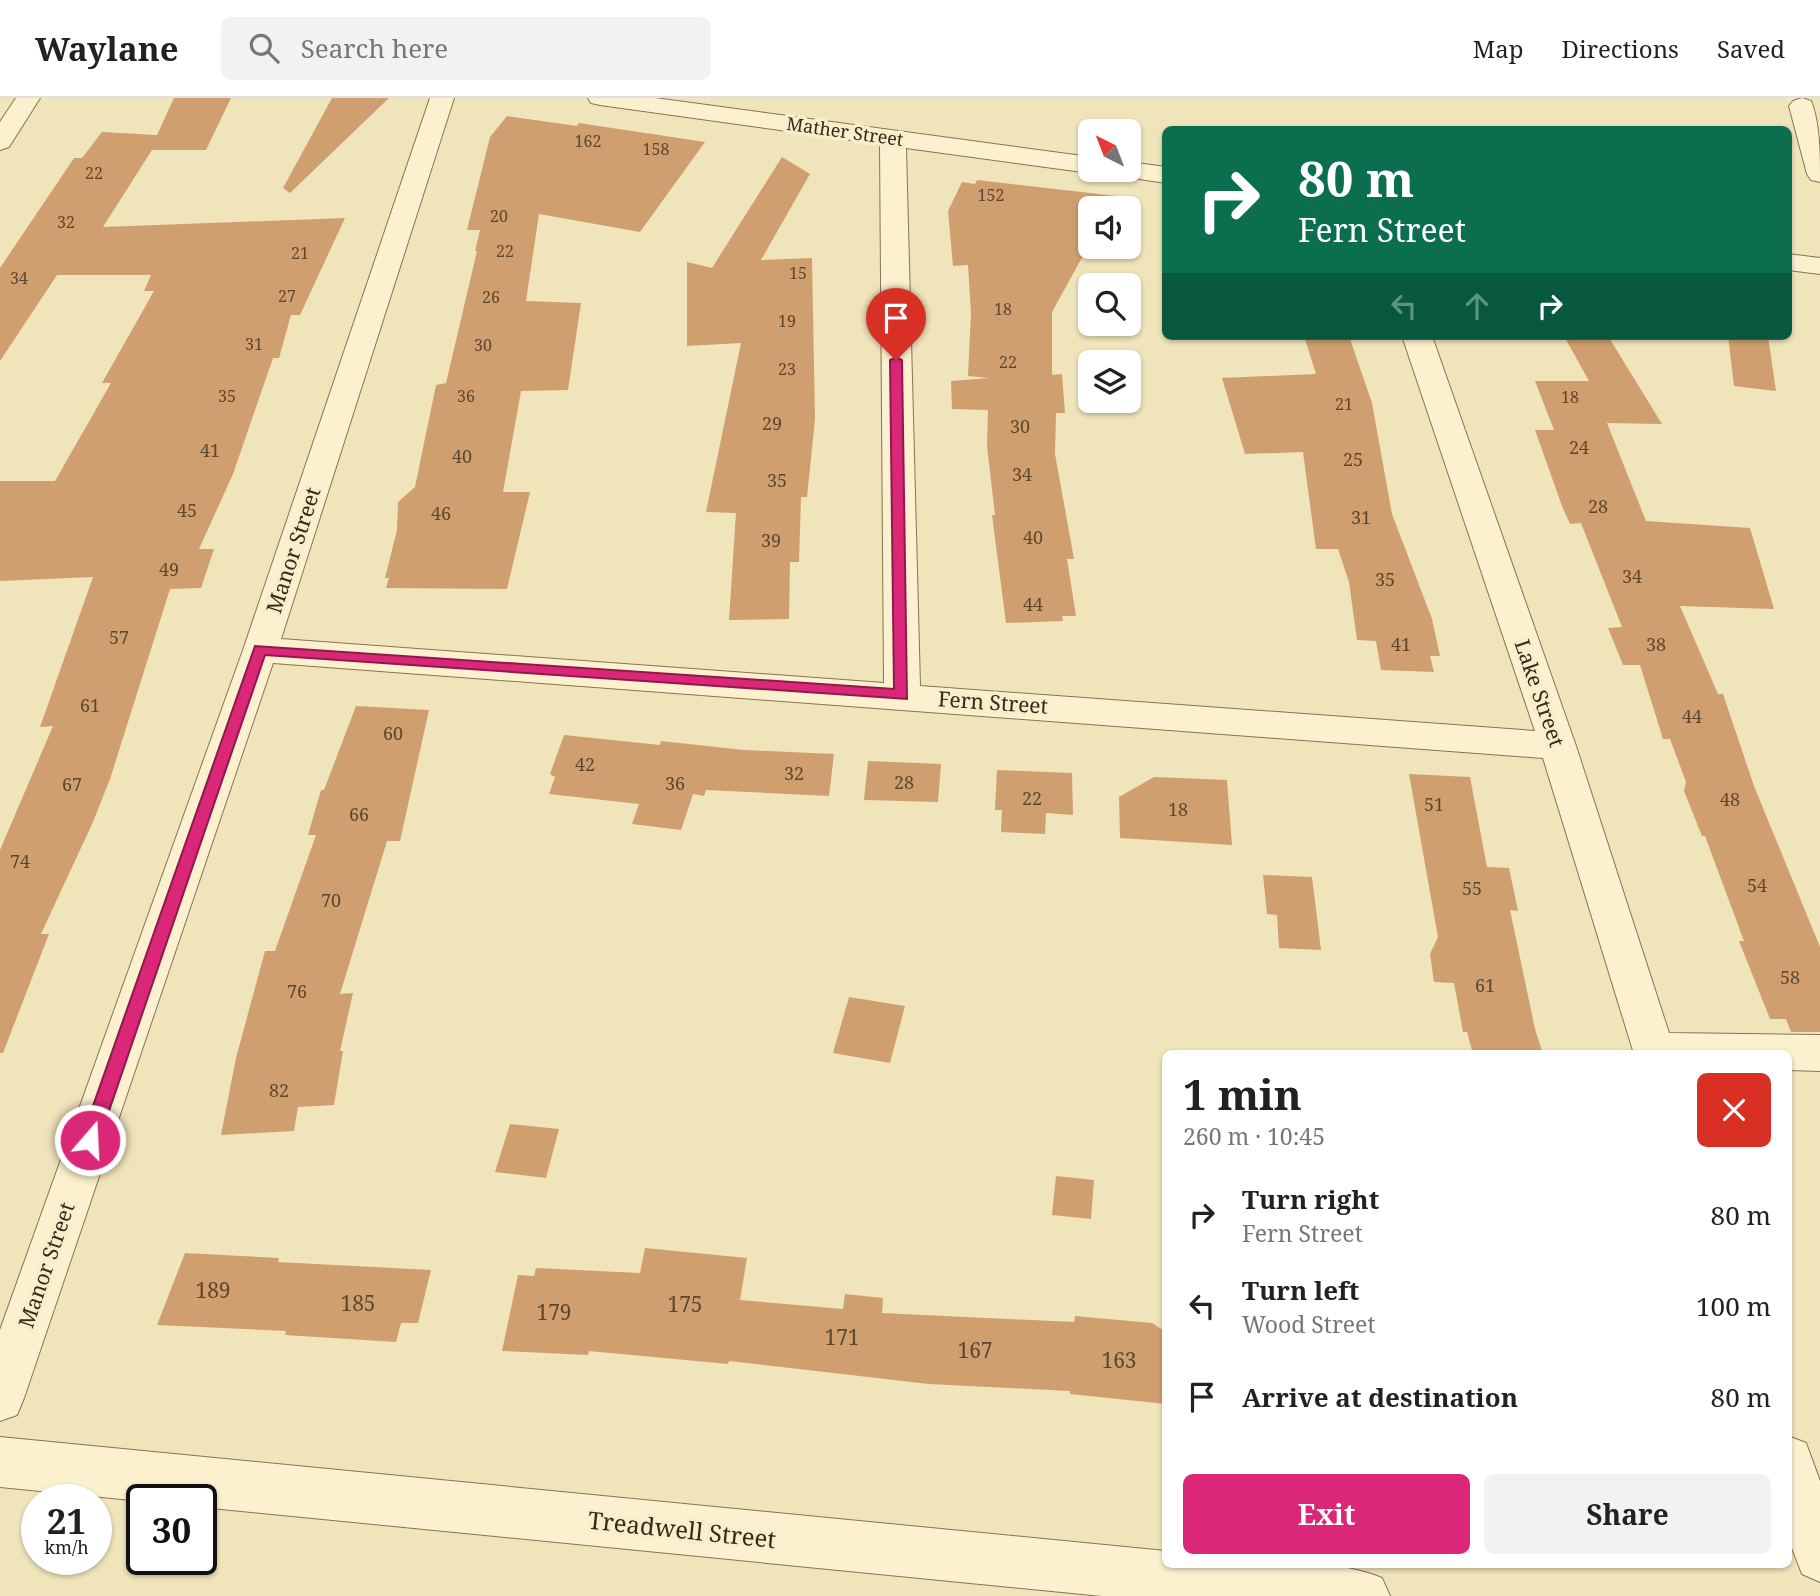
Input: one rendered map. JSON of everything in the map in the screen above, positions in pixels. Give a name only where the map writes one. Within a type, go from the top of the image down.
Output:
[{"type":"street","points":[[0,142],[28,98]]},
{"type":"street","name":"Manor Street","points":[[0,1398],[260,650],[442,98]]},
{"type":"street","name":"Mather Street","points":[[600,98],[671,102],[1078,162]]},
{"type":"street","points":[[1802,105],[1820,174]]},
{"type":"street","points":[[893,137],[902,695]]},
{"type":"street","points":[[1141,172],[1162,174]]},
{"type":"street","points":[[1792,262],[1820,266]]},
{"type":"street","name":"Lake Street","points":[[1418,340],[1558,746],[1653,1050]]},
{"type":"street","name":"Fern Street","points":[[260,650],[902,695],[1558,746]]},
{"type":"street","points":[[1792,1053],[1820,1053]]},
{"type":"street","name":"Treadwell Street","points":[[0,1462],[1364,1596]]},
{"type":"street","points":[[1792,1472],[1820,1556]]},
{"type":"building","points":[[174,98],[231,98],[206,150],[152,150],[103,227],[345,218],[300,315],[291,315],[279,358],[273,358],[233,474],[199,549],[214,549],[201,588],[170,589],[110,779],[41,934],[49,934],[3,1053],[0,1053],[0,850],[53,726],[40,727],[93,577],[0,581],[0,481],[55,481],[111,383],[102,383],[154,291],[144,291],[151,275],[57,275],[0,361],[0,268],[74,158],[82,158],[102,132],[157,135]]},
{"type":"building","points":[[332,98],[389,98],[290,193],[283,188]]},
{"type":"building","points":[[507,116],[577,126],[579,123],[705,142],[640,232],[539,214],[526,301],[581,303],[568,390],[521,391],[503,492],[530,492],[507,589],[386,588],[389,578],[385,578],[397,530],[398,502],[415,487],[436,385],[446,383],[477,251],[480,230],[467,230],[490,137]]},
{"type":"building","points":[[782,157],[810,174],[761,260],[812,258],[815,419],[807,497],[801,497],[799,562],[790,562],[789,619],[729,620],[736,513],[706,512],[741,343],[687,346],[687,262],[712,268]]},
{"type":"building","points":[[977,180],[1116,196],[1078,196],[1078,259],[1081,259],[1052,312],[1052,375],[1062,374],[1065,413],[1056,413],[1055,454],[1074,559],[1067,559],[1076,616],[1062,616],[1063,621],[1006,623],[992,515],[995,515],[987,446],[988,410],[952,409],[951,381],[989,378],[968,376],[971,313],[968,265],[953,266],[948,211],[962,182],[975,184]]},
{"type":"building","points":[[1305,340],[1350,340],[1372,403],[1392,514],[1432,619],[1440,656],[1430,656],[1434,672],[1381,670],[1376,641],[1357,640],[1349,582],[1338,549],[1316,549],[1303,452],[1245,454],[1222,378],[1316,374]]},
{"type":"building","points":[[1566,340],[1610,340],[1662,424],[1607,423],[1646,521],[1750,528],[1774,609],[1680,606],[1718,694],[1723,694],[1754,786],[1820,947],[1820,1032],[1791,1032],[1786,1019],[1770,1019],[1739,941],[1744,941],[1705,836],[1702,836],[1684,791],[1686,782],[1670,739],[1663,739],[1640,665],[1623,665],[1608,628],[1622,627],[1581,523],[1570,524],[1562,506],[1535,430],[1554,430],[1535,381],[1589,381]]},
{"type":"building","points":[[1728,340],[1769,340],[1776,391],[1734,386]]},
{"type":"building","points":[[356,706],[429,710],[400,841],[387,841],[340,994],[353,993],[340,1051],[343,1051],[334,1105],[298,1107],[294,1131],[221,1135],[236,1058],[265,951],[275,951],[316,835],[308,835],[321,790],[324,790]]},
{"type":"building","points":[[564,735],[660,745],[661,741],[744,750],[834,754],[829,796],[706,790],[704,796],[693,794],[681,830],[632,824],[639,804],[549,794],[555,777],[550,774]]},
{"type":"building","points":[[868,761],[941,764],[938,802],[864,800]]},
{"type":"building","points":[[997,770],[1072,773],[1073,815],[1046,813],[1045,834],[1001,832],[1002,810],[995,810]]},
{"type":"building","points":[[1409,774],[1470,777],[1487,867],[1509,868],[1518,911],[1510,910],[1542,1050],[1472,1050],[1467,1032],[1463,1032],[1454,983],[1434,982],[1430,954],[1438,937]]},
{"type":"building","points":[[1154,777],[1227,780],[1232,845],[1120,838],[1119,797]]},
{"type":"building","points":[[1263,875],[1312,877],[1321,950],[1279,948],[1277,915],[1267,914]]},
{"type":"building","points":[[849,997],[905,1006],[890,1063],[833,1053]]},
{"type":"building","points":[[510,1124],[559,1129],[546,1178],[495,1172]]},
{"type":"building","points":[[1056,1176],[1094,1180],[1091,1219],[1052,1215]]},
{"type":"building","points":[[645,1248],[747,1258],[740,1300],[843,1309],[845,1294],[883,1298],[882,1313],[1074,1322],[1075,1316],[1152,1323],[1162,1329],[1162,1404],[1070,1394],[1070,1391],[929,1384],[729,1361],[728,1364],[589,1351],[588,1355],[502,1351],[518,1275],[534,1276],[536,1268],[640,1273]]},
{"type":"building","points":[[185,1253],[279,1258],[278,1262],[431,1270],[418,1323],[401,1323],[396,1342],[285,1335],[286,1331],[157,1325]]},
{"type":"route","points":[[90,1140],[260,650],[902,695],[896,360]]}]
